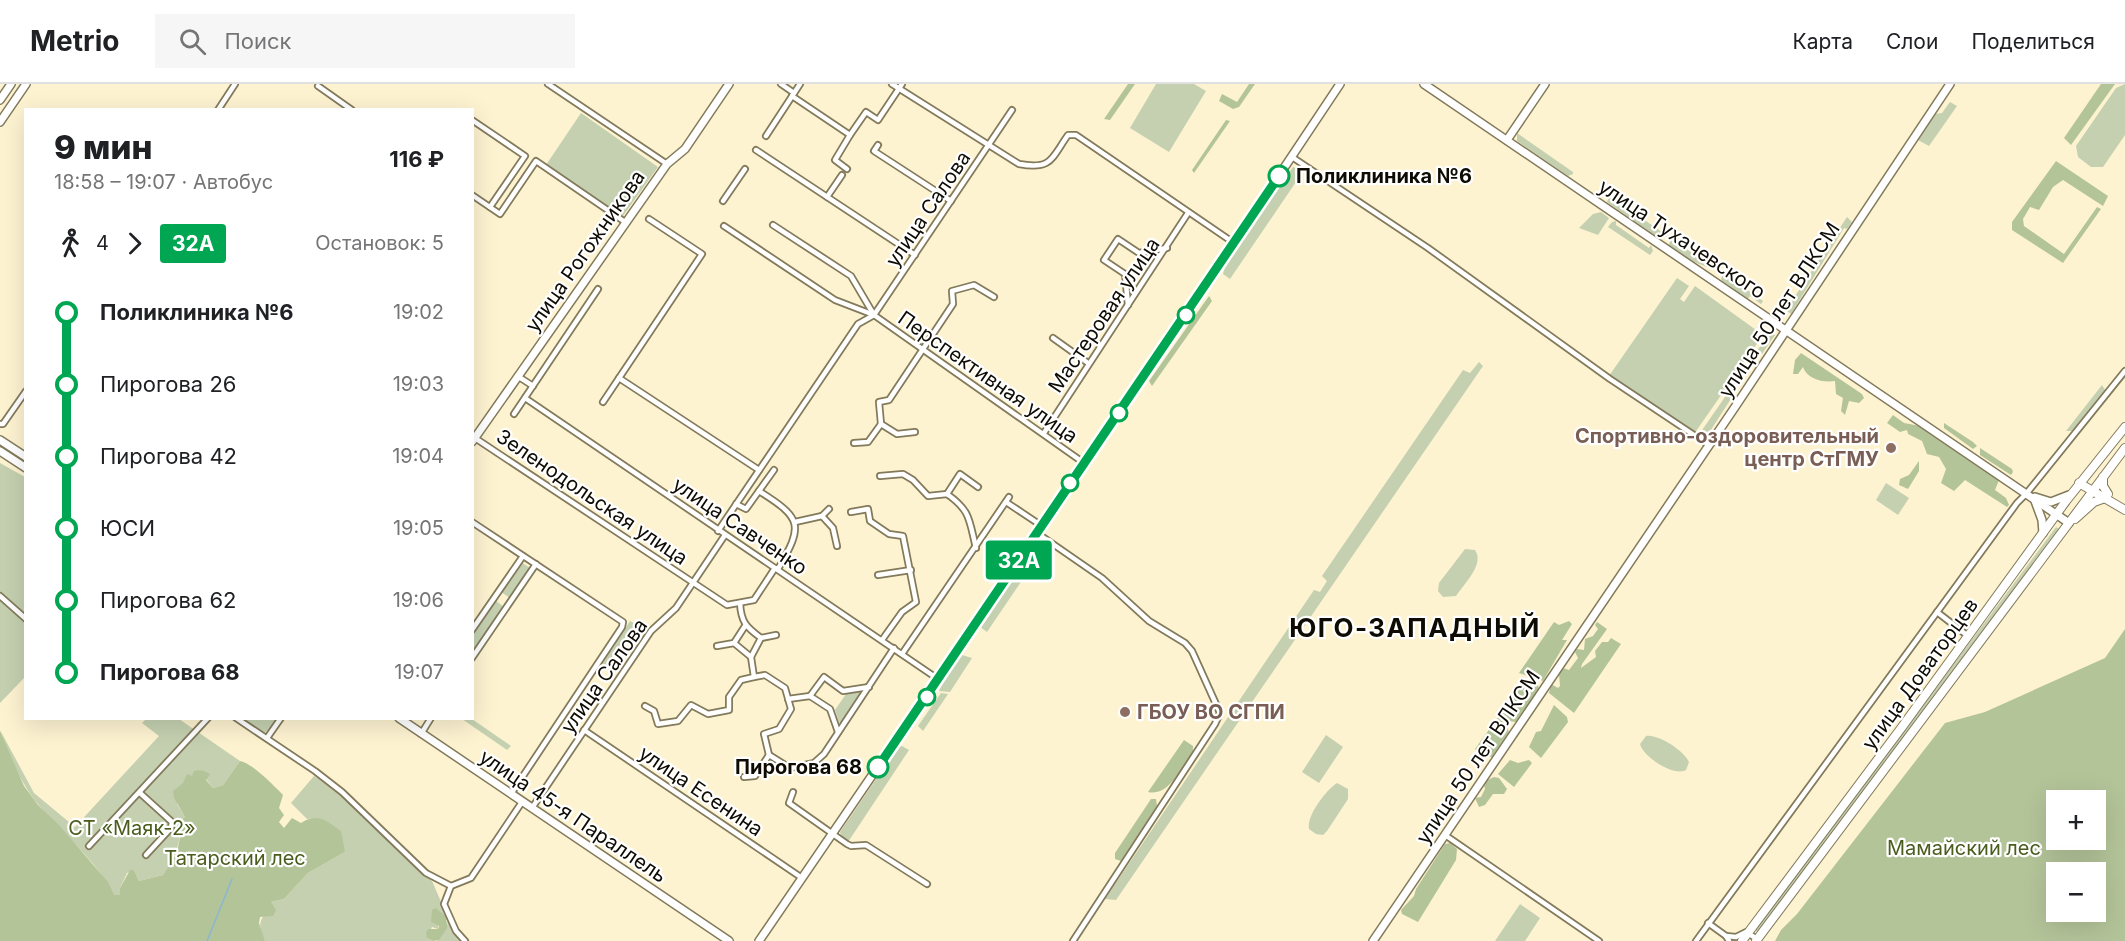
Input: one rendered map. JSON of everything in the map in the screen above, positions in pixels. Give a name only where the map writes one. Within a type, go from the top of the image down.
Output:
[{"type":"main road","name":"улица Доваторцев","points":[[1742,941],[2043,535],[2071,493],[2125,427]]},
{"type":"main road","name":"улица Доваторцев","points":[[1756,940],[2069,523],[2092,489],[2125,448]]},
{"type":"main road","points":[[2103,477],[2106,496],[2125,510]]},
{"type":"main road","points":[[2081,481],[2092,489],[2125,504]]},
{"type":"main road","points":[[2069,523],[2094,502],[2106,496]]},
{"type":"street","points":[[0,100],[11,84]]},
{"type":"street","points":[[0,122],[26,84]]},
{"type":"street","points":[[219,108],[235,84]]},
{"type":"street","points":[[548,84],[667,164]]},
{"type":"street","name":"улица Рогожникова","points":[[474,440],[625,222],[667,164],[685,149],[729,84]]},
{"type":"street","points":[[781,84],[850,135]]},
{"type":"street","points":[[766,136],[800,84]]},
{"type":"street","points":[[892,84],[900,86],[988,145],[1012,110]]},
{"type":"street","name":"улица Тухачевского","points":[[1424,84],[2069,523]]},
{"type":"street","points":[[1507,140],[1545,84]]},
{"type":"street","name":"улица 50 лет ВЛКСМ","points":[[1373,941],[1710,445],[1950,84]]},
{"type":"street","points":[[759,941],[1341,85]]},
{"type":"street","points":[[318,86],[349,108]]},
{"type":"street","points":[[847,169],[835,160],[850,135],[866,112],[878,120],[900,86]]},
{"type":"street","points":[[474,121],[525,156],[490,207]]},
{"type":"street","name":"улица Салова","points":[[718,531],[858,324],[874,315],[988,145],[1019,164],[1040,167],[1047,164],[1068,135],[1076,135],[1234,243]]},
{"type":"street","points":[[878,145],[874,151],[951,201]]},
{"type":"street","points":[[756,150],[915,255]]},
{"type":"street","points":[[1292,157],[1428,248],[1610,379],[1710,445]]},
{"type":"street","points":[[474,196],[500,214],[536,161],[625,222]]},
{"type":"street","points":[[723,201],[745,169]]},
{"type":"street","points":[[828,197],[842,175]]},
{"type":"street","name":"Мастеровая улица","points":[[1044,433],[1188,213]]},
{"type":"street","points":[[603,402],[702,254],[649,219]]},
{"type":"street","name":"Перспективная улица","points":[[773,225],[851,276],[874,315]]},
{"type":"street","name":"Перспективная улица","points":[[724,226],[835,300],[874,315],[1044,433],[1084,464]]},
{"type":"street","points":[[1128,305],[1125,274],[1104,260],[1118,239],[1139,253],[1167,248]]},
{"type":"street","points":[[854,443],[868,442],[881,424],[879,402],[889,400],[953,304],[952,291],[974,285],[994,297]]},
{"type":"street","points":[[514,414],[598,289]]},
{"type":"street","points":[[1053,338],[1088,363]]},
{"type":"street","points":[[2030,496],[2125,371]]},
{"type":"street","points":[[519,377],[533,386]]},
{"type":"street","points":[[620,378],[759,470]]},
{"type":"street","points":[[0,424],[3,424],[24,394]]},
{"type":"street","name":"улица Савченко","points":[[525,398],[939,679]]},
{"type":"street","points":[[881,424],[897,434],[915,432]]},
{"type":"street","points":[[0,440],[24,456]]},
{"type":"street","name":"Зеленодольская улица","points":[[474,440],[727,605],[740,603]]},
{"type":"street","points":[[0,451],[24,467]]},
{"type":"street","points":[[736,504],[746,509],[774,470]]},
{"type":"street","points":[[880,476],[903,474],[913,480],[928,496],[947,494],[962,505],[967,512],[976,548]]},
{"type":"street","points":[[947,494],[960,474],[978,487]]},
{"type":"street","points":[[759,491],[789,510],[795,522],[794,543],[754,600],[740,603],[745,626],[761,638],[776,635]]},
{"type":"street","points":[[1696,941],[2017,503],[2025,495],[2051,502],[2071,493]]},
{"type":"street","points":[[2030,496],[2042,520],[2043,535]]},
{"type":"street","points":[[902,654],[1008,499],[1042,526]]},
{"type":"street","points":[[851,512],[868,509],[870,521],[889,534],[903,536],[916,602],[902,612],[882,640]]},
{"type":"street","points":[[795,522],[822,516],[829,510]]},
{"type":"street","points":[[822,516],[833,528],[837,546]]},
{"type":"street","points":[[474,523],[619,619],[622,627],[511,794]]},
{"type":"street","points":[[1037,533],[1102,578],[1149,621],[1185,643],[1220,713],[1073,941]]},
{"type":"street","name":"улица Салова","points":[[532,808],[651,631],[676,608],[725,535]]},
{"type":"street","points":[[474,627],[524,556]]},
{"type":"street","points":[[474,655],[536,564]]},
{"type":"street","points":[[878,575],[911,570]]},
{"type":"street","points":[[0,596],[24,617]]},
{"type":"street","points":[[1937,612],[1968,636]]},
{"type":"street","points":[[717,646],[734,643],[745,626]]},
{"type":"street","points":[[754,677],[751,657],[761,638]]},
{"type":"street","points":[[734,643],[751,657]]},
{"type":"street","points":[[645,706],[654,711],[658,724],[678,721],[693,704],[708,714],[729,710],[729,697],[741,681],[765,675],[785,688],[790,714],[779,729],[764,734],[769,754],[790,768],[814,763],[824,754],[894,648]]},
{"type":"street","points":[[810,696],[824,677],[843,691],[869,687]]},
{"type":"street","points":[[788,699],[810,696],[830,709],[838,732]]},
{"type":"street","points":[[89,846],[206,720]]},
{"type":"street","points":[[239,720],[342,792],[426,873],[451,886]]},
{"type":"street","points":[[267,738],[279,720]]},
{"type":"street","points":[[421,734],[430,720]]},
{"type":"street","name":"улица 45-я Параллель","points":[[409,722],[421,734],[729,941]]},
{"type":"street","name":"улица Есенина","points":[[584,730],[802,878]]},
{"type":"street","points":[[744,777],[755,776],[769,754]]},
{"type":"street","points":[[793,792],[789,803],[833,834],[851,846],[866,845],[927,884]]},
{"type":"street","points":[[140,793],[172,822],[171,828],[146,855]]},
{"type":"street","points":[[465,941],[456,931],[444,904],[451,886],[471,878],[522,802]]},
{"type":"street","points":[[1445,835],[1599,941]]},
{"type":"street","points":[[1708,923],[1728,939],[1748,932],[1756,940]]},
{"type":"green space","points":[[1128,84],[1135,84],[1110,120],[1104,119]]},
{"type":"green space","points":[[1156,84],[1194,84],[1206,91],[1169,152],[1130,128]]},
{"type":"green space","points":[[1249,84],[1255,84],[1239,107],[1233,109],[1219,101],[1222,94],[1237,102]]},
{"type":"green space","points":[[2101,84],[2115,84],[2071,145],[2064,138]]},
{"type":"green space","points":[[2125,84],[2125,135],[2103,167],[2091,167],[2078,157],[2076,146],[2116,88]]},
{"type":"green space","points":[[1950,102],[1957,106],[1929,146],[1916,139],[1934,114],[1942,113]]},
{"type":"green space","points":[[581,113],[658,167],[623,216],[546,165]]},
{"type":"green space","points":[[1226,120],[1230,121],[1194,173],[1192,170]]},
{"type":"green space","points":[[1517,133],[1573,174],[1568,176],[1517,141]]},
{"type":"green space","points":[[2056,161],[2108,196],[2103,206],[2063,180],[2053,187],[2039,210],[2030,207],[2023,219],[2024,226],[2064,254],[2097,207],[2101,209],[2063,263],[2012,230],[2012,222]]},
{"type":"green space","points":[[1293,167],[1301,170],[1300,176],[1230,279],[1223,274],[1225,267]]},
{"type":"green space","points":[[1609,196],[1668,236],[1660,239],[1607,202]]},
{"type":"green space","points":[[1601,212],[1609,218],[1598,235],[1579,228],[1593,214]]},
{"type":"green space","points":[[1847,217],[1852,222],[1847,229],[1844,228],[1791,314],[1786,310]]},
{"type":"green space","points":[[1616,221],[1616,225],[1649,248],[1651,245],[1653,251],[1650,255],[1608,227]]},
{"type":"green space","points":[[1671,238],[1705,262],[1707,267],[1694,262],[1669,245]]},
{"type":"green space","points":[[1723,273],[1763,301],[1761,304],[1750,296],[1748,299],[1721,280]]},
{"type":"green space","points":[[1677,278],[1689,286],[1680,299],[1684,302],[1695,286],[1763,335],[1694,434],[1609,376]]},
{"type":"green space","points":[[1209,296],[1212,301],[1152,386],[1149,381]]},
{"type":"green space","points":[[1770,332],[1775,335],[1762,354],[1758,353],[1707,436],[1698,436]]},
{"type":"green space","points":[[1801,353],[1862,394],[1864,398],[1859,403],[1849,401],[1845,415],[1841,411],[1843,398],[1836,394],[1835,381],[1816,379],[1808,375],[1803,367],[1798,374],[1793,374],[1795,360]]},
{"type":"green space","points":[[1479,362],[1483,366],[1116,900],[1105,899],[1314,590],[1320,592],[1327,581],[1322,576],[1463,370],[1470,373]]},
{"type":"green space","points":[[2102,385],[2105,390],[2101,396],[2072,431],[2066,431]]},
{"type":"green space","points":[[1893,415],[1904,423],[1920,426],[1999,480],[1995,490],[2006,498],[2009,505],[2007,507],[1965,480],[1954,491],[1941,483],[1946,469],[1939,457],[1927,454],[1922,441],[1908,434],[1907,430],[1900,432],[1887,423]]},
{"type":"green space","points":[[1944,423],[1977,446],[1973,449],[1944,428]]},
{"type":"green space","points":[[1980,448],[2012,469],[2011,475],[1980,455]]},
{"type":"green space","points":[[1919,461],[1919,471],[1908,489],[1899,485],[1900,479],[1909,475]]},
{"type":"green space","points":[[0,463],[24,476],[24,615],[0,593]]},
{"type":"green space","points":[[1886,483],[1909,498],[1898,515],[1876,500]]},
{"type":"green space","points":[[2056,527],[2059,529],[1758,932],[1755,930]]},
{"type":"green space","points":[[1038,540],[1046,545],[987,632],[979,626]]},
{"type":"green space","points":[[1465,549],[1475,550],[1477,561],[1475,568],[1456,596],[1443,597],[1438,591],[1439,583]]},
{"type":"green space","points":[[521,562],[530,568],[510,598],[501,592]]},
{"type":"green space","points":[[0,600],[24,621],[24,678],[0,703]]},
{"type":"green space","points":[[495,600],[504,607],[474,652],[474,632]]},
{"type":"green space","points":[[630,621],[643,628],[637,637],[629,632],[600,674],[597,672]]},
{"type":"green space","points":[[1569,621],[1572,624],[1562,640],[1567,640],[1543,681],[1519,673],[1554,622],[1559,625]]},
{"type":"green space","points":[[1597,622],[1607,629],[1581,668],[1596,657],[1595,651],[1602,642],[1608,642],[1611,638],[1621,644],[1574,713],[1549,693],[1551,684],[1558,688],[1560,686],[1559,675],[1563,668],[1569,670],[1578,658],[1575,652],[1577,649],[1584,650],[1585,639],[1593,636],[1598,629],[1595,625]]},
{"type":"green space","name":"Мамайский лес","points":[[2125,629],[2125,941],[1775,941],[1781,930],[1797,914],[1945,723],[1985,712],[2105,658]]},
{"type":"green space","points":[[962,655],[972,658],[950,692],[939,691],[944,679]]},
{"type":"green space","points":[[1522,684],[1538,685],[1539,690],[1516,722],[1509,721],[1506,725],[1509,732],[1492,757],[1484,756],[1475,749]]},
{"type":"green space","points":[[860,691],[861,694],[841,723],[839,722],[835,710],[846,694]]},
{"type":"green space","points":[[941,693],[948,694],[923,731],[918,726]]},
{"type":"green space","points":[[1554,705],[1567,717],[1568,722],[1541,758],[1529,747],[1536,732],[1541,731]]},
{"type":"green space","name":"СТ «Маяк-2»","points":[[145,720],[180,720],[240,761],[223,785],[213,788],[206,779],[192,777],[183,783],[177,804],[185,817],[180,820],[177,849],[163,875],[139,881],[134,870],[127,873],[120,888],[120,895],[113,895],[99,871],[31,796],[0,730],[34,793],[75,827],[159,736],[142,723]]},
{"type":"green space","points":[[243,720],[277,720],[265,733]]},
{"type":"green space","points":[[463,720],[473,720],[511,746],[507,750]]},
{"type":"green space","name":"Татарский лес","points":[[0,731],[24,786],[38,805],[59,825],[108,882],[114,895],[120,895],[120,888],[130,870],[134,870],[139,881],[163,875],[177,852],[181,833],[175,824],[185,817],[174,798],[173,791],[183,783],[187,774],[192,776],[194,771],[199,770],[210,774],[206,780],[213,788],[223,785],[240,761],[257,770],[283,795],[279,808],[284,815],[279,822],[284,828],[292,818],[301,823],[312,818],[322,819],[341,831],[345,852],[308,873],[284,899],[271,902],[276,910],[273,916],[260,917],[259,923],[265,941],[0,941]]},
{"type":"green space","points":[[1326,735],[1343,747],[1319,783],[1302,772]]},
{"type":"green space","points":[[1646,736],[1663,740],[1686,757],[1689,762],[1686,770],[1674,771],[1647,755],[1640,744]]},
{"type":"green space","points":[[1184,740],[1193,746],[1193,751],[1180,772],[1162,790],[1148,792]]},
{"type":"green space","points":[[902,746],[909,750],[848,842],[842,839],[840,832],[898,747]]},
{"type":"green space","points":[[1510,760],[1518,763],[1529,760],[1532,763],[1514,787],[1498,774]]},
{"type":"green space","points":[[314,776],[341,794],[432,881],[455,934],[461,941],[437,941],[448,927],[447,920],[438,924],[438,929],[432,927],[427,938],[433,941],[265,941],[260,926],[264,915],[272,907],[271,902],[284,899],[308,873],[345,852],[326,823],[321,820],[307,819],[291,803]]},
{"type":"green space","points":[[1494,777],[1499,778],[1507,789],[1504,794],[1493,794],[1485,805],[1479,807],[1475,798],[1481,797],[1485,789],[1483,782]]},
{"type":"green space","points":[[1337,783],[1348,789],[1348,799],[1327,831],[1323,835],[1316,834],[1309,829],[1311,817],[1323,797]]},
{"type":"green space","points":[[1151,799],[1156,799],[1157,806],[1121,861],[1115,859],[1115,853]]},
{"type":"green space","points":[[1450,843],[1457,849],[1456,860],[1418,922],[1402,914],[1401,910],[1414,896],[1416,889],[1445,844]]},
{"type":"green space","points":[[1520,904],[1540,918],[1525,941],[1495,941]]},
{"type":"green space","points":[[436,908],[445,916],[448,927],[439,940],[433,941],[427,938],[426,933],[428,929],[438,929],[439,926],[431,922],[432,910]]},
{"type":"waterway","points":[[207,941],[232,879]]},
{"type":"bus line","name":"32A","points":[[878,767],[1279,176]]},
{"type":"place","name":"Поликлиника №6","points":[[1279,176]]},
{"type":"place","name":"Спортивно-оздоровительный центр СтГМУ","points":[[1891,448]]},
{"type":"place","name":"ГБОУ ВО СГПИ","points":[[1125,712]]},
{"type":"place","name":"Пирогова 68","points":[[878,767]]},
{"type":"district","name":"ЮГО-ЗАПАДНЫЙ","points":[[1415,627]]}]
